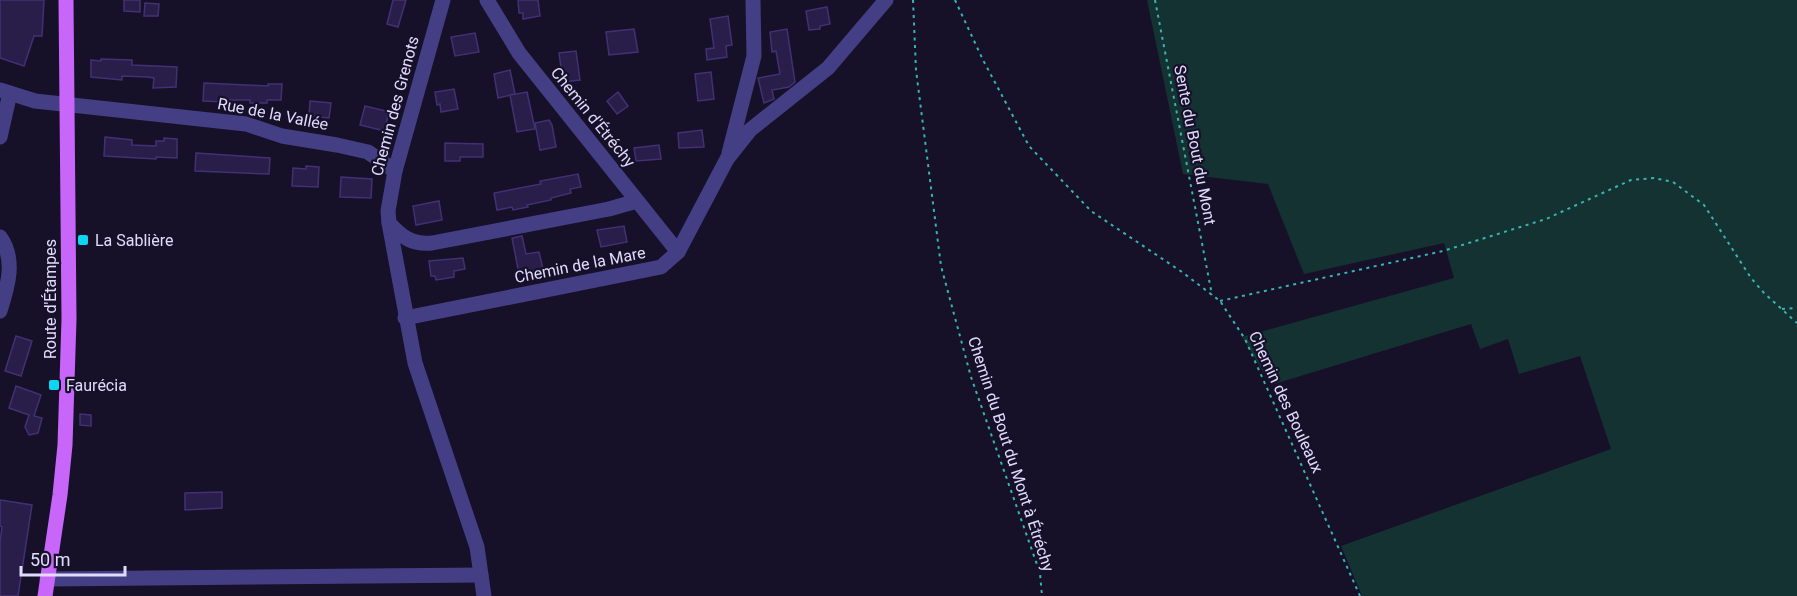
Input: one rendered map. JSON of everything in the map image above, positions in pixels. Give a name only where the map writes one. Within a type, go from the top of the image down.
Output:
[{"type":"main road","name":"Route d'Étampes","points":[[45,596],[65,445],[69,319],[66,0]]},
{"type":"street","name":"Chemin d'Étréchy","points":[[487,0],[519,53],[678,252]]},
{"type":"street","points":[[727,159],[754,56],[753,0]]},
{"type":"street","name":"Chemin de la Mare","points":[[405,318],[662,267],[678,252],[727,159],[750,130],[828,68],[886,0]]},
{"type":"street","name":"Chemin des Grenots","points":[[440,4],[395,171],[388,212],[405,318],[415,363],[477,547],[484,596]]},
{"type":"street","name":"Rue de la Vallée","points":[[5,91],[35,101],[246,124],[282,136],[368,152],[395,171]]},
{"type":"street","points":[[0,137],[5,91]]},
{"type":"street","points":[[389,223],[408,241],[420,244],[432,243],[609,209],[637,201]]},
{"type":"street","points":[[0,237],[7,246],[10,264],[0,311]]},
{"type":"street","points":[[47,579],[481,575]]},
{"type":"path","name":"Chemin du Bout du Mont à Étréchy","points":[[913,0],[916,69],[941,266],[970,377],[1040,573],[1042,596]]},
{"type":"path","name":"Chemin des Bouleaux","points":[[955,0],[983,60],[1029,146],[1090,211],[1182,272],[1220,301],[1245,339],[1360,596]]},
{"type":"path","name":"Sente du Bout du Mont","points":[[1155,0],[1212,295]]},
{"type":"path","points":[[1220,301],[1443,251],[1546,219],[1631,180],[1654,178],[1673,182],[1704,205],[1751,278],[1797,323]]},
{"type":"path","points":[[1782,309],[1797,308]]},
{"type":"green space","points":[[1147,0],[1797,0],[1797,596],[1362,596],[1341,546],[1611,449],[1580,356],[1519,374],[1508,339],[1480,349],[1471,324],[1271,385],[1242,337],[1454,278],[1444,243],[1304,274],[1268,184],[1183,174]]},
{"type":"building","points":[[0,0],[44,0],[42,36],[34,36],[24,66],[0,58]]},
{"type":"building","points":[[124,0],[140,0],[140,12],[124,11]]},
{"type":"building","points":[[393,0],[406,0],[398,27],[387,24]]},
{"type":"building","points":[[518,0],[538,0],[540,16],[523,19],[523,13],[519,13]]},
{"type":"building","points":[[145,3],[159,4],[158,16],[144,16]]},
{"type":"building","points":[[827,7],[830,24],[820,26],[820,29],[809,30],[806,11]]},
{"type":"building","points":[[728,16],[732,45],[726,46],[727,57],[707,60],[706,49],[714,48],[710,19]]},
{"type":"building","points":[[634,29],[638,52],[609,55],[606,32]]},
{"type":"building","points":[[787,29],[795,82],[789,87],[772,90],[774,99],[764,103],[758,78],[780,74],[776,51],[772,52],[770,32]]},
{"type":"building","points":[[475,33],[479,52],[455,56],[451,37]]},
{"type":"building","points":[[576,51],[580,80],[563,82],[559,53]]},
{"type":"building","points":[[101,59],[132,60],[132,65],[177,67],[176,87],[153,88],[154,78],[147,77],[122,76],[122,80],[91,77],[91,60],[101,61]]},
{"type":"building","points":[[510,70],[515,94],[498,98],[494,74]]},
{"type":"building","points":[[711,72],[714,99],[698,101],[695,74]]},
{"type":"building","points":[[204,83],[268,86],[268,84],[282,84],[281,100],[267,100],[267,103],[250,103],[250,100],[203,101]]},
{"type":"building","points":[[454,89],[458,109],[441,112],[440,104],[437,105],[435,92]]},
{"type":"building","points":[[527,92],[535,129],[517,132],[510,95]]},
{"type":"building","points":[[618,92],[628,106],[617,114],[607,101]]},
{"type":"building","points":[[310,101],[331,103],[329,118],[309,116]]},
{"type":"building","points":[[365,106],[386,111],[388,114],[385,131],[360,125]]},
{"type":"building","points":[[549,120],[556,147],[540,150],[535,123]]},
{"type":"building","points":[[702,130],[704,147],[679,148],[678,133]]},
{"type":"building","points":[[105,137],[132,140],[132,145],[156,146],[156,141],[164,141],[164,138],[177,139],[177,158],[104,156]]},
{"type":"building","points":[[445,143],[483,144],[483,157],[460,157],[460,161],[445,161]]},
{"type":"building","points":[[659,145],[661,159],[636,161],[634,148]]},
{"type":"building","points":[[196,153],[270,158],[269,174],[195,171]]},
{"type":"building","points":[[306,166],[319,167],[318,187],[292,186],[293,168],[306,169]]},
{"type":"building","points":[[578,174],[581,187],[570,189],[571,193],[527,205],[528,207],[497,210],[494,193]]},
{"type":"building","points":[[341,177],[372,179],[371,198],[340,197]]},
{"type":"building","points":[[439,201],[442,220],[416,225],[413,206]]},
{"type":"building","points":[[624,226],[627,242],[601,247],[597,230]]},
{"type":"building","points":[[522,236],[526,254],[539,252],[543,269],[519,274],[512,238]]},
{"type":"building","points":[[463,258],[465,269],[454,271],[454,277],[436,280],[435,276],[431,276],[429,261]]},
{"type":"building","points":[[16,336],[32,341],[21,376],[5,371]]},
{"type":"building","points":[[16,386],[41,395],[34,416],[42,418],[38,433],[29,435],[25,427],[29,415],[9,408]]},
{"type":"building","points":[[80,414],[91,415],[91,426],[80,425]]},
{"type":"building","points":[[222,492],[222,508],[185,510],[185,493]]},
{"type":"building","points":[[0,500],[32,505],[18,596],[0,596],[2,527],[0,526]]},
{"type":"place","name":"La Sablière","points":[[83,240]]},
{"type":"place","name":"Faurécia","points":[[54,385]]}]
